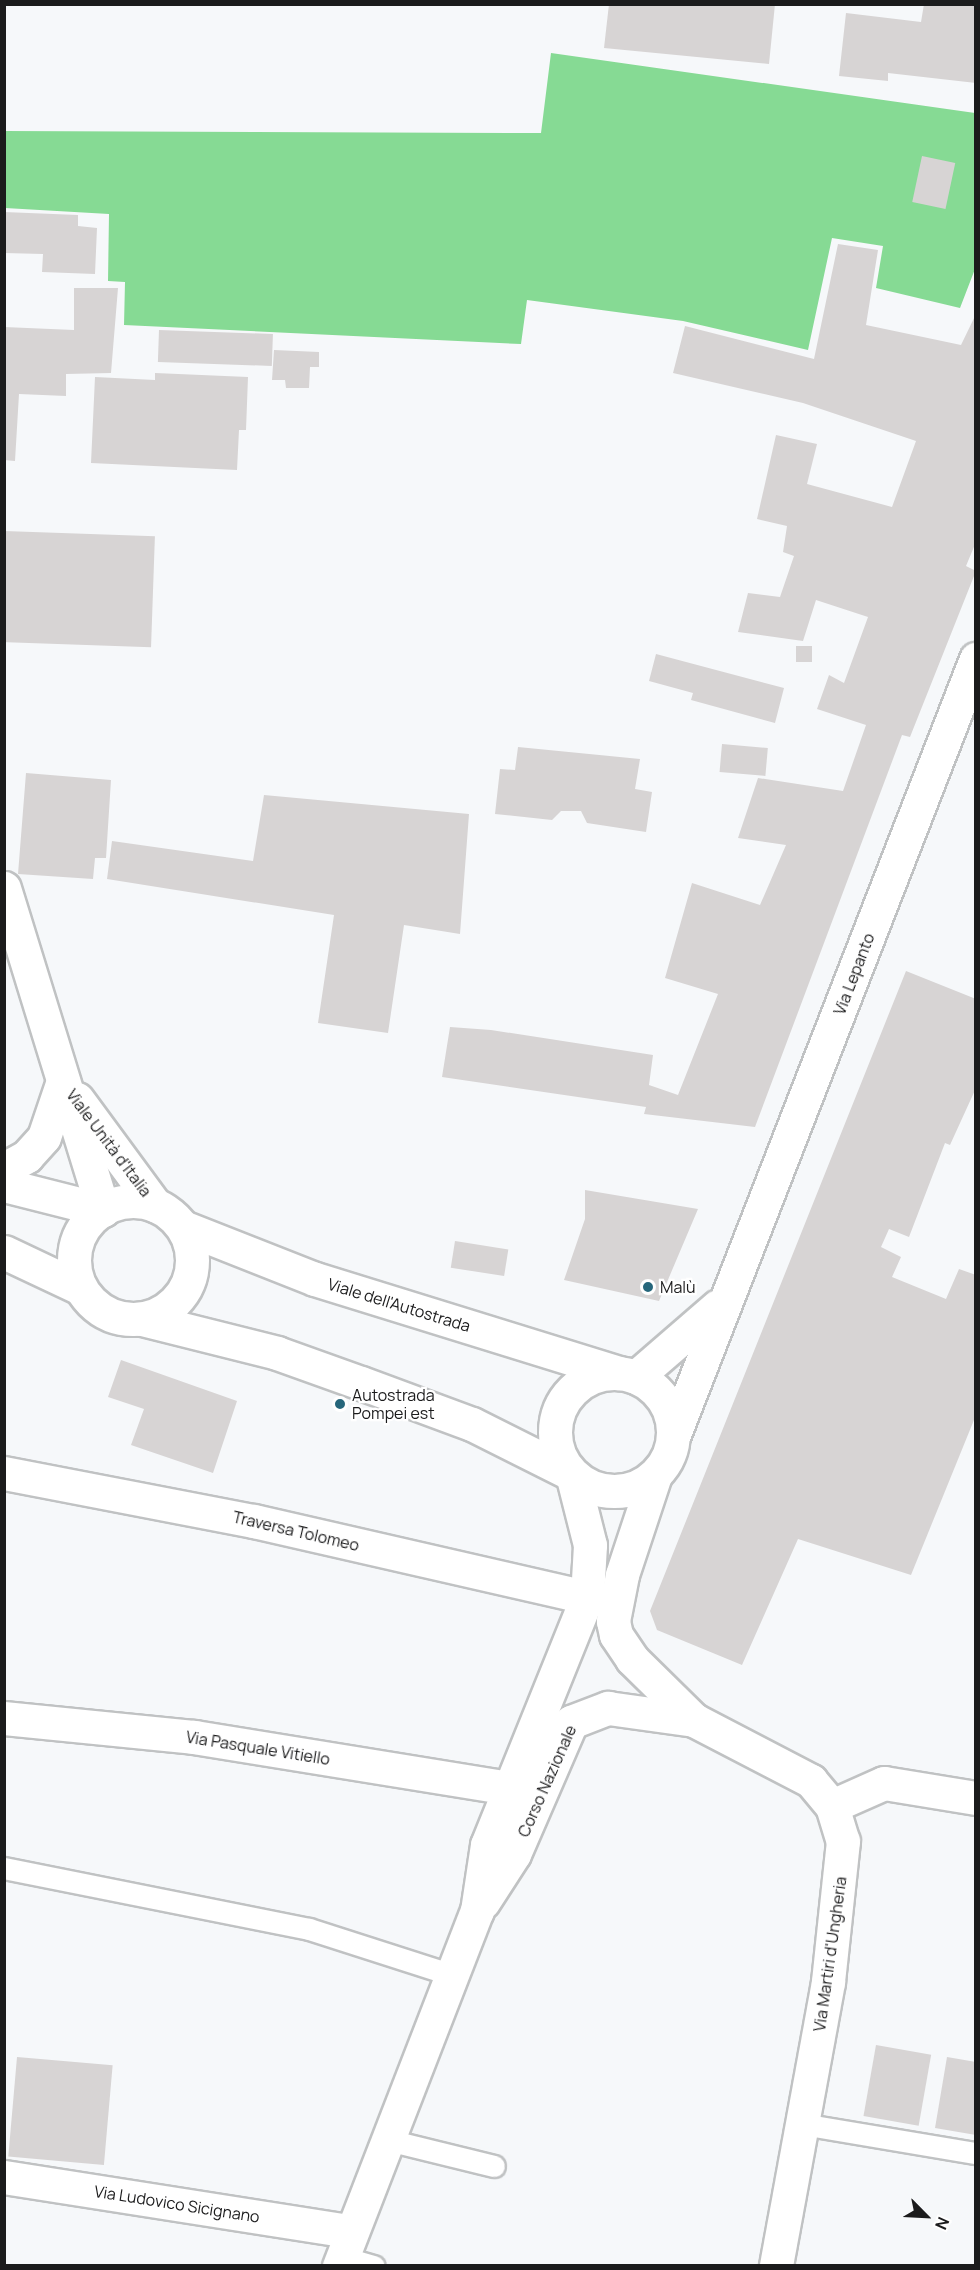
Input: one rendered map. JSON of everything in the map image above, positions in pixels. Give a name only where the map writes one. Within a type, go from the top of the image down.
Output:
[{"type":"main road","name":"Via Lepanto","points":[[674,1434],[975,659]]},
{"type":"main road","name":"Viale Unità d'Italia","points":[[4,888],[103,1209]]},
{"type":"main road","name":"Viale Unità d'Italia","points":[[63,1081],[155,1205]]},
{"type":"main road","points":[[4,1169],[27,1156],[44,1137],[63,1081]]},
{"type":"main road","points":[[4,1185],[103,1209]]},
{"type":"main road","points":[[80,1288],[74,1253],[89,1220],[103,1209],[120,1202],[155,1205],[183,1227],[193,1262],[184,1291],[159,1314],[142,1319]]},
{"type":"main road","name":"Viale dell'Autostrada","points":[[183,1227],[315,1279],[627,1375]]},
{"type":"main road","points":[[4,1252],[80,1288],[106,1314],[142,1319],[277,1353],[472,1424],[604,1491],[640,1486],[655,1474]]},
{"type":"main road","name":"Via Lepanto","points":[[627,1375],[694,1332],[732,1289]]},
{"type":"main road","points":[[572,1474],[555,1443],[560,1408],[584,1381],[627,1375],[664,1399],[674,1434],[655,1474],[614,1621],[632,1659],[694,1720],[791,1768],[832,1806],[884,1783],[975,1798]]},
{"type":"main road","name":"Traversa Tolomeo","points":[[4,1473],[254,1521],[586,1598]]},
{"type":"main road","name":"Corso Nazionale","points":[[477,1911],[487,1845],[586,1598],[590,1545],[572,1474]]},
{"type":"main road","name":"Corso Nazionale","points":[[344,2251],[477,1911],[514,1854],[571,1722],[608,1708],[694,1720]]},
{"type":"main road","name":"Via Pasquale Vitiello","points":[[4,1718],[194,1737],[510,1788]]},
{"type":"main road","name":"Via Martiri d'Ungheria","points":[[776,2265],[802,2124],[842,1870],[843,1842],[832,1806]]},
{"type":"main road","name":"Via Ludovico Sicignano","points":[[4,2177],[344,2251]]},
{"type":"lane","points":[[4,1868],[309,1929],[452,1976]]},
{"type":"lane","points":[[802,2124],[975,2153]]},
{"type":"lane","points":[[388,2140],[494,2166]]},
{"type":"lane","points":[[344,2251],[374,2265]]},
{"type":"green space","points":[[551,53],[975,113],[975,269],[960,308],[876,288],[883,246],[832,238],[808,350],[683,321],[527,300],[521,344],[124,325],[125,282],[108,281],[109,214],[5,208],[4,131],[541,133]]},
{"type":"building","points":[[609,4],[775,4],[769,64],[604,48]]},
{"type":"building","points":[[924,4],[976,4],[976,83],[888,73],[888,81],[839,76],[846,13],[921,22]]},
{"type":"building","points":[[922,156],[955,163],[945,209],[912,202]]},
{"type":"building","points":[[4,212],[78,215],[78,226],[97,228],[95,274],[42,272],[43,254],[4,253]]},
{"type":"building","points":[[838,244],[878,250],[866,325],[961,345],[976,314],[976,542],[966,566],[976,571],[910,737],[902,735],[755,1127],[644,1114],[646,1107],[442,1077],[450,1027],[491,1030],[653,1055],[649,1085],[678,1095],[718,994],[665,978],[692,883],[760,905],[786,845],[738,838],[758,778],[843,791],[866,725],[817,709],[829,675],[844,683],[868,617],[816,600],[803,641],[738,632],[748,593],[780,597],[794,556],[783,552],[787,526],[757,519],[776,435],[817,444],[807,484],[892,507],[916,441],[803,403],[673,373],[685,326],[814,359]]},
{"type":"building","points":[[74,288],[118,288],[111,373],[66,374],[66,396],[19,394],[15,461],[4,460],[4,327],[74,330]]},
{"type":"building","points":[[159,330],[273,334],[272,366],[158,362]]},
{"type":"building","points":[[274,350],[319,352],[319,367],[310,367],[309,388],[286,388],[285,380],[272,380]]},
{"type":"building","points":[[155,373],[248,377],[246,430],[239,430],[237,470],[91,463],[95,377],[155,380]]},
{"type":"building","points":[[4,531],[155,536],[151,647],[4,642]]},
{"type":"building","points":[[796,646],[812,646],[812,662],[796,662]]},
{"type":"building","points":[[656,654],[784,688],[775,723],[691,700],[693,693],[649,681]]},
{"type":"building","points":[[722,744],[768,748],[765,776],[720,772]]},
{"type":"building","points":[[518,747],[640,759],[635,789],[652,792],[646,832],[587,823],[581,811],[561,811],[552,820],[495,814],[500,769],[515,770]]},
{"type":"building","points":[[26,773],[111,780],[106,858],[95,858],[93,879],[18,874]]},
{"type":"building","points":[[264,795],[469,814],[460,934],[404,925],[388,1033],[318,1023],[334,915],[107,879],[112,841],[253,861]]},
{"type":"building","points":[[906,971],[976,999],[976,1088],[950,1145],[945,1143],[909,1237],[889,1229],[881,1247],[901,1257],[892,1277],[946,1299],[959,1269],[976,1275],[976,1415],[911,1575],[798,1539],[742,1665],[657,1630],[650,1611]]},
{"type":"building","points":[[585,1190],[698,1209],[659,1301],[564,1280],[585,1219]]},
{"type":"building","points":[[455,1241],[508,1249],[504,1276],[451,1268]]},
{"type":"building","points":[[121,1360],[237,1401],[213,1473],[131,1445],[144,1409],[108,1397]]},
{"type":"building","points":[[876,2045],[931,2055],[919,2126],[863,2116]]},
{"type":"building","points":[[17,2057],[113,2065],[104,2165],[8,2157]]},
{"type":"building","points":[[947,2057],[976,2062],[976,2135],[935,2128]]},
{"type":"place","name":"Malù","points":[[648,1287]]},
{"type":"place","name":"Autostrada Pompei est","points":[[340,1404]]}]
